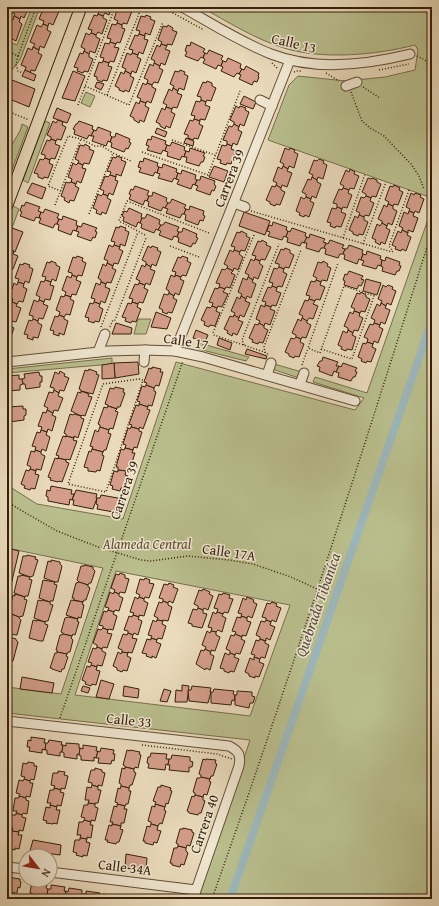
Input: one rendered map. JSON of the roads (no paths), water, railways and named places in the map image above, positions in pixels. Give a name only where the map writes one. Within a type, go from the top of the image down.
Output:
[{"type":"main road","points":[[7,205],[81,7]]},
{"type":"street","name":"Calle 13","points":[[182,7],[259,49],[290,60],[315,64],[338,64],[391,59],[410,54]]},
{"type":"street","name":"Carrera 39","points":[[176,351],[290,60]]},
{"type":"street","points":[[346,86],[357,82]]},
{"type":"street","points":[[260,100],[272,106]]},
{"type":"street","points":[[234,203],[248,209]]},
{"type":"street","points":[[98,352],[105,332]]},
{"type":"street","points":[[144,362],[145,350]]},
{"type":"street","name":"Calle 17","points":[[7,362],[98,352],[145,350],[176,351],[300,384],[355,401]]},
{"type":"street","points":[[267,375],[270,359]]},
{"type":"street","points":[[300,384],[303,370]]},
{"type":"street","name":"Calle 33","points":[[7,721],[229,746],[235,749],[239,754],[240,759]]},
{"type":"street","name":"Carrera 40","points":[[195,894],[240,759]]},
{"type":"street","points":[[7,867],[18,868]]},
{"type":"street","name":"Calle 34A","points":[[58,873],[195,894]]},
{"type":"waterway","name":"Quebrada Tibaníca","points":[[230,899],[432,321]]},
{"type":"park label","name":"Alameda Central","points":[[147,544]]}]
